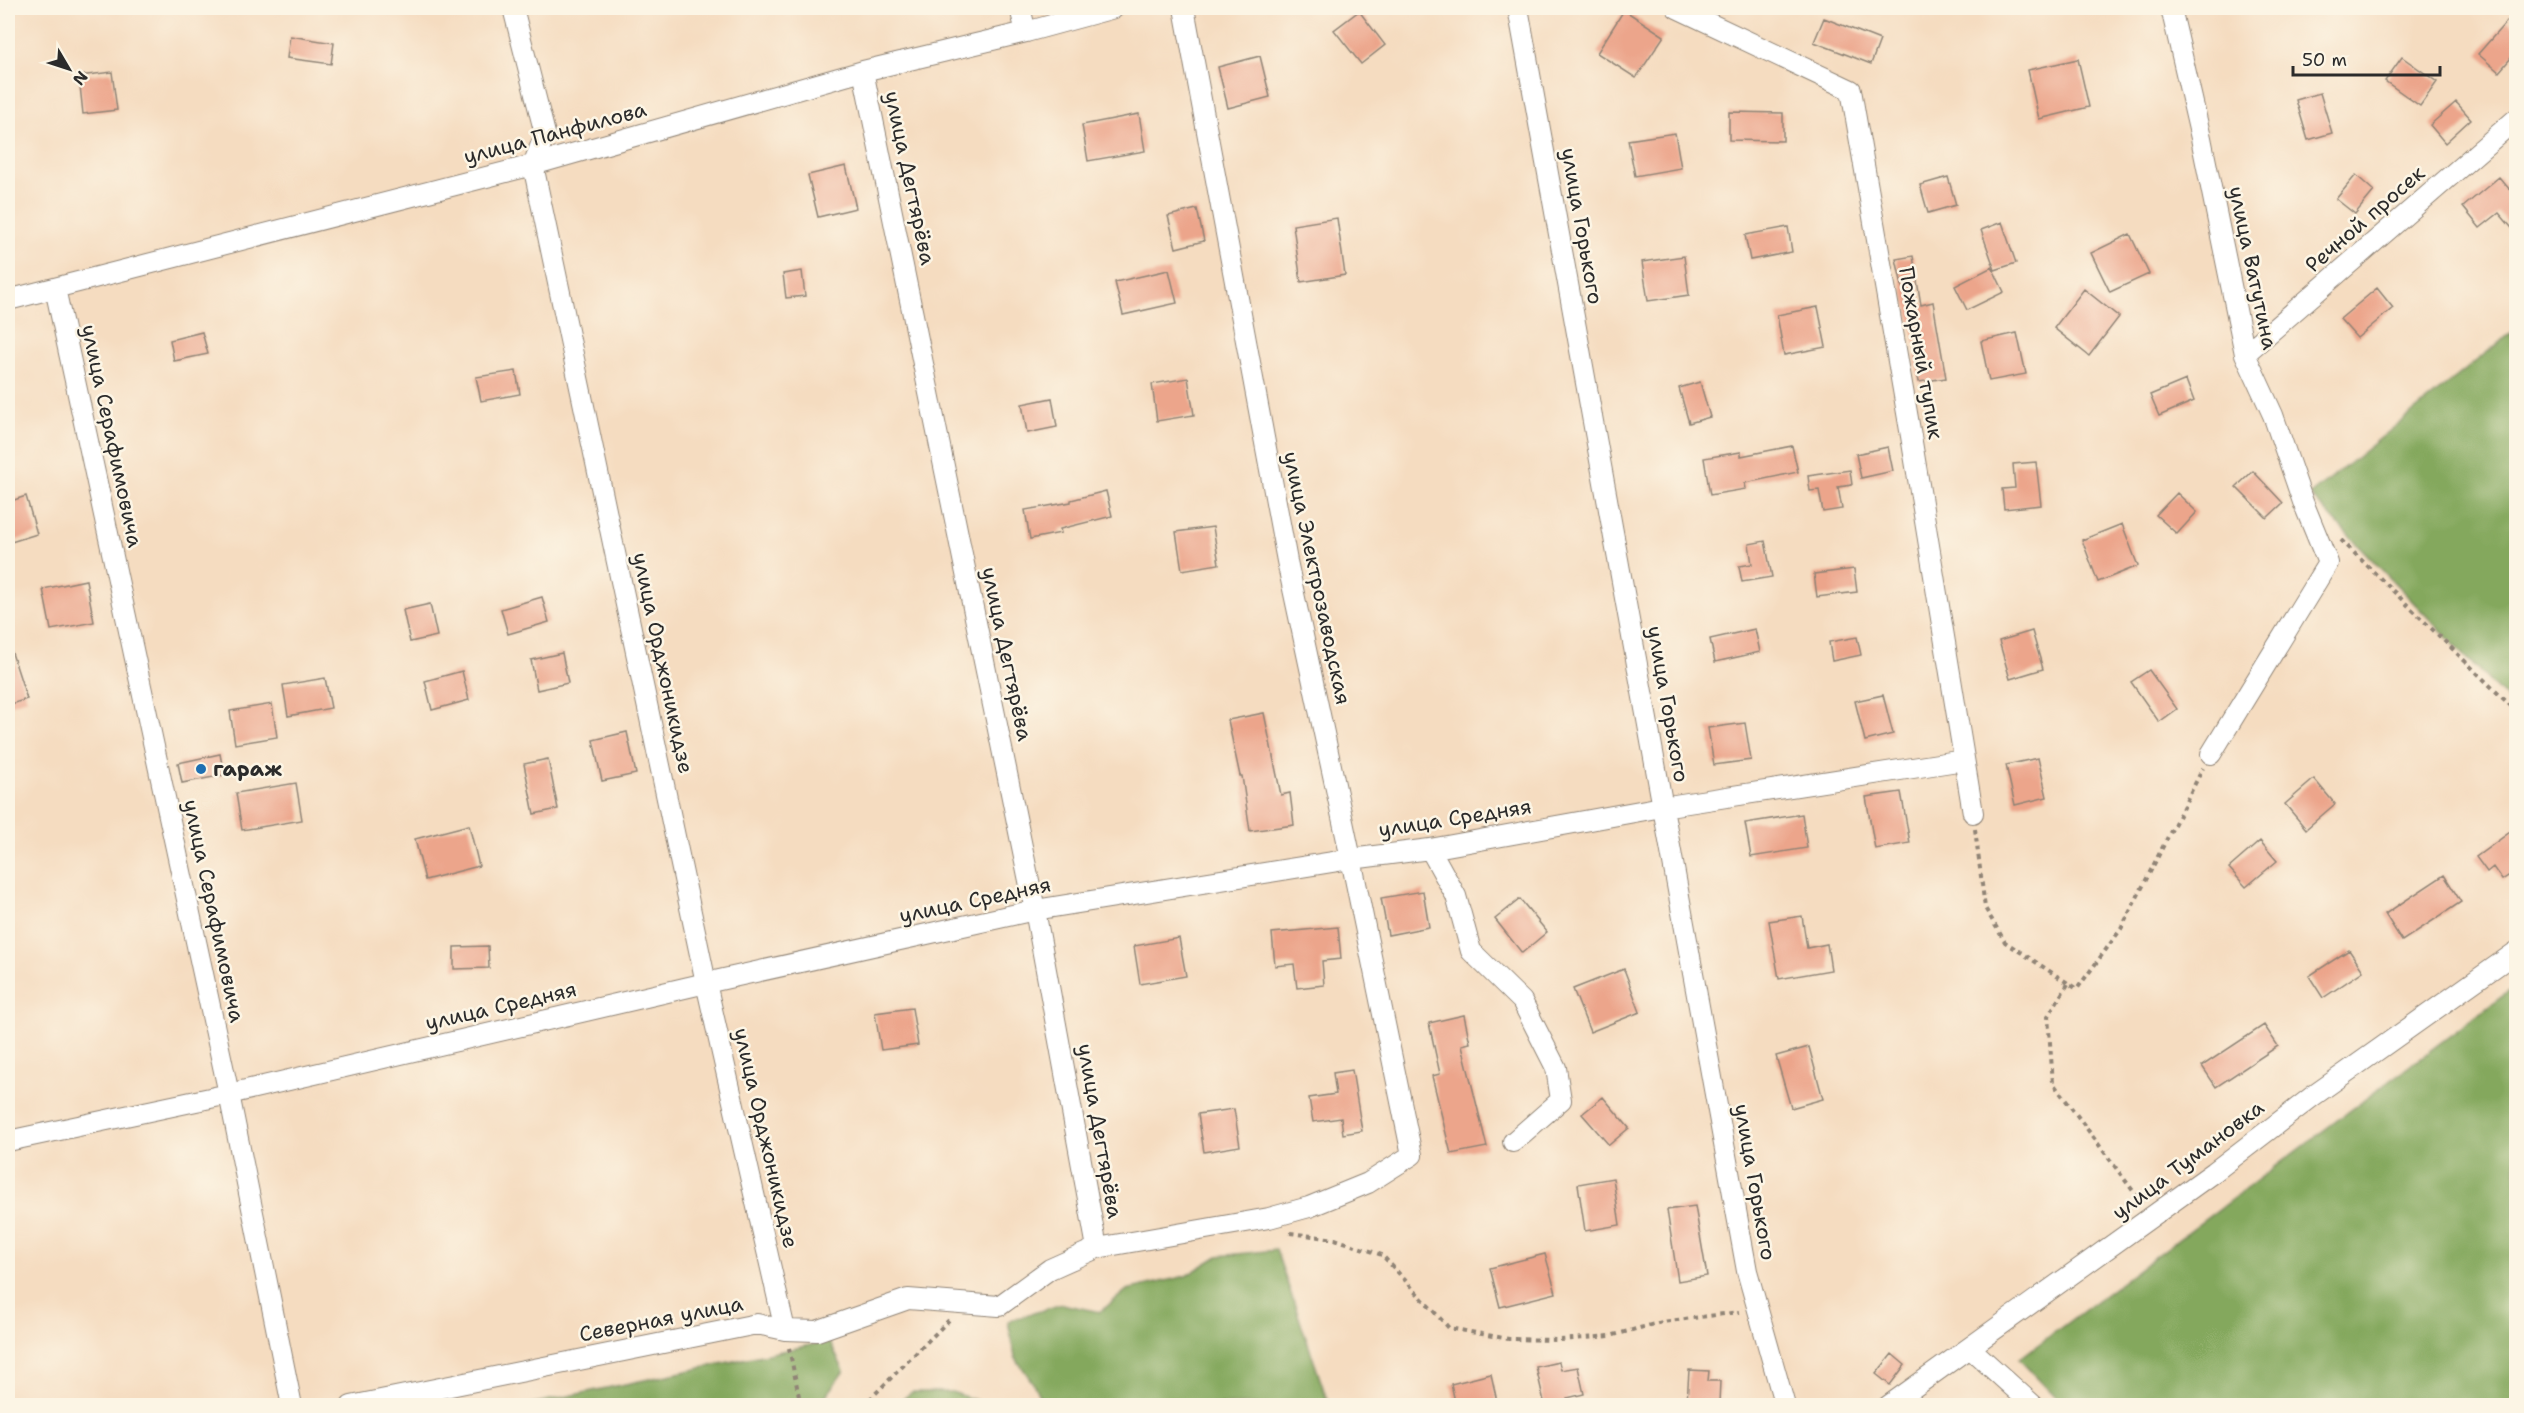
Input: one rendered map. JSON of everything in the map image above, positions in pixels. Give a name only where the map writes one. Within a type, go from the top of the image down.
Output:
[{"type":"street","points":[[513,8],[545,134],[533,165]]},
{"type":"street","points":[[1020,8],[1026,32]]},
{"type":"street","name":"улица Панфилова","points":[[8,300],[533,165],[863,71],[1026,32],[1114,8]]},
{"type":"street","name":"улица Электрозаводская","points":[[1184,8],[1287,561],[1412,1155]]},
{"type":"street","name":"улица Горького","points":[[1518,8],[1747,1271],[1785,1406]]},
{"type":"street","name":"Пожарный тупик","points":[[1677,8],[1851,90],[1911,436],[1972,813]]},
{"type":"street","name":"улица Ватутина","points":[[2171,8],[2201,138],[2245,354],[2273,415],[2302,502],[2328,563],[2211,754]]},
{"type":"street","name":"улица Дегтярёва","points":[[863,71],[1035,910],[1096,1248]]},
{"type":"street","name":"Речной просек","points":[[2245,354],[2517,119]]},
{"type":"street","name":"улица Орджоникидзе","points":[[533,165],[706,983],[785,1330]]},
{"type":"street","name":"улица Серафимовича","points":[[55,288],[229,1094],[292,1406]]},
{"type":"street","name":"улица Средняя","points":[[8,1141],[229,1094],[706,983],[1035,910],[1351,859],[1430,849],[1662,807],[1964,760]]},
{"type":"street","points":[[1430,849],[1456,896],[1472,951],[1522,1001],[1556,1068],[1561,1100],[1513,1142]]},
{"type":"street","name":"улица Тумановка","points":[[1888,1406],[2152,1217],[2313,1096],[2517,952]]},
{"type":"street","name":"Северная улица","points":[[351,1406],[757,1324],[785,1330],[817,1330],[908,1299],[999,1306],[1050,1269],[1096,1248],[1269,1218],[1309,1207],[1368,1184],[1412,1155]]},
{"type":"street","points":[[1970,1348],[2034,1406]]},
{"type":"path","points":[[2336,536],[2517,711]]},
{"type":"path","points":[[1972,813],[1985,909],[2005,942],[2077,989],[2121,929],[2211,754]]},
{"type":"path","points":[[2068,984],[2048,1016],[2053,1083],[2152,1217]]},
{"type":"path","points":[[1281,1232],[1335,1239],[1382,1255],[1449,1328],[1509,1339],[1560,1340],[1610,1336],[1662,1322],[1758,1311]]},
{"type":"path","points":[[863,1406],[965,1305]]},
{"type":"path","points":[[785,1330],[801,1406]]},
{"type":"green space","points":[[2516,329],[2516,709],[2310,495]]},
{"type":"green space","points":[[2516,986],[2516,1405],[2063,1405],[2019,1359]]},
{"type":"green space","points":[[1276,1250],[1329,1405],[1043,1405],[1033,1383],[1015,1357],[1008,1321],[1062,1304],[1100,1312],[1127,1290],[1186,1276],[1218,1256]]},
{"type":"green space","points":[[829,1341],[844,1371],[819,1405],[526,1405]]},
{"type":"green space","points":[[912,1392],[952,1392],[989,1405],[895,1405]]},
{"type":"building","points":[[1624,10],[1664,36],[1636,78],[1597,53]]},
{"type":"building","points":[[1359,11],[1385,45],[1361,64],[1334,30]]},
{"type":"building","points":[[1824,18],[1880,40],[1871,64],[1814,42]]},
{"type":"building","points":[[2507,21],[2517,29],[2517,51],[2499,72],[2478,54]]},
{"type":"building","points":[[290,36],[334,43],[331,64],[287,58]]},
{"type":"building","points":[[1260,56],[1270,97],[1228,108],[1218,67]]},
{"type":"building","points":[[2402,57],[2437,82],[2420,106],[2385,81]]},
{"type":"building","points":[[2078,59],[2089,107],[2039,119],[2028,70]]},
{"type":"building","points":[[112,72],[117,110],[83,114],[79,76]]},
{"type":"building","points":[[2320,93],[2332,133],[2308,140],[2296,100]]},
{"type":"building","points":[[2456,102],[2471,119],[2445,143],[2430,125]]},
{"type":"building","points":[[1729,112],[1783,113],[1783,141],[1729,140]]},
{"type":"building","points":[[1139,114],[1145,151],[1088,161],[1082,125]]},
{"type":"building","points":[[1675,133],[1681,168],[1635,176],[1628,140]]},
{"type":"building","points":[[846,166],[856,208],[818,217],[808,175]]},
{"type":"building","points":[[2356,175],[2374,191],[2355,214],[2336,199]]},
{"type":"building","points":[[1948,177],[1956,205],[1928,213],[1920,185]]},
{"type":"building","points":[[2499,177],[2517,198],[2517,234],[2499,213],[2480,228],[2463,207]]},
{"type":"building","points":[[1197,209],[1204,241],[1176,248],[1168,216]]},
{"type":"building","points":[[1337,218],[1345,275],[1301,282],[1293,225]]},
{"type":"building","points":[[2002,222],[2016,263],[1995,270],[1981,230]]},
{"type":"building","points":[[1788,227],[1792,252],[1750,260],[1745,235]]},
{"type":"building","points":[[2130,234],[2149,274],[2110,292],[2091,253]]},
{"type":"building","points":[[1684,256],[1689,295],[1648,301],[1642,262]]},
{"type":"building","points":[[1913,256],[1921,305],[1933,302],[1946,378],[1919,382],[1914,356],[1918,355],[1896,259]]},
{"type":"building","points":[[1992,267],[2004,292],[1967,310],[1955,286]]},
{"type":"building","points":[[1169,270],[1177,303],[1123,315],[1115,282]]},
{"type":"building","points":[[802,271],[805,296],[786,298],[783,274]]},
{"type":"building","points":[[2377,288],[2393,308],[2357,338],[2340,319]]},
{"type":"building","points":[[2084,289],[2119,317],[2089,356],[2054,328]]},
{"type":"building","points":[[1818,307],[1826,347],[1784,355],[1777,315]]},
{"type":"building","points":[[202,332],[208,354],[174,361],[170,340]]},
{"type":"building","points":[[2017,333],[2026,374],[1989,381],[1981,341]]},
{"type":"building","points":[[516,371],[520,394],[481,401],[476,377]]},
{"type":"building","points":[[1188,378],[1194,415],[1157,421],[1152,384]]},
{"type":"building","points":[[2186,380],[2194,401],[2159,416],[2150,395]]},
{"type":"building","points":[[1700,382],[1710,417],[1689,423],[1679,388]]},
{"type":"building","points":[[1052,398],[1057,427],[1027,433],[1022,404]]},
{"type":"building","points":[[1792,446],[1798,472],[1745,483],[1746,489],[1710,495],[1704,458],[1741,452],[1741,456]]},
{"type":"building","points":[[1888,447],[1893,471],[1861,478],[1856,454]]},
{"type":"building","points":[[2036,462],[2041,505],[2004,509],[2002,489],[2015,488],[2013,464]]},
{"type":"building","points":[[1850,470],[1852,485],[1838,487],[1842,509],[1823,512],[1819,490],[1810,491],[1808,476]]},
{"type":"building","points":[[2253,471],[2283,503],[2267,518],[2236,487]]},
{"type":"building","points":[[1106,491],[1112,516],[1060,529],[1061,533],[1030,539],[1025,510],[1071,502],[1071,500]]},
{"type":"building","points":[[2177,493],[2197,512],[2177,534],[2156,515]]},
{"type":"building","points":[[26,496],[37,534],[8,543],[8,502]]},
{"type":"building","points":[[2122,524],[2138,566],[2098,582],[2082,540]]},
{"type":"building","points":[[1213,527],[1219,564],[1182,570],[1176,532]]},
{"type":"building","points":[[1765,541],[1772,577],[1742,582],[1739,566],[1752,564],[1749,544]]},
{"type":"building","points":[[1854,569],[1857,592],[1817,597],[1814,574]]},
{"type":"building","points":[[86,580],[94,622],[51,630],[43,589]]},
{"type":"building","points":[[542,597],[549,622],[508,634],[501,609]]},
{"type":"building","points":[[430,604],[437,636],[410,642],[403,610]]},
{"type":"building","points":[[1755,629],[1760,652],[1715,662],[1710,639]]},
{"type":"building","points":[[2032,631],[2043,669],[2010,679],[1999,641]]},
{"type":"building","points":[[1857,637],[1861,655],[1832,661],[1829,642]]},
{"type":"building","points":[[8,650],[11,650],[27,699],[8,705]]},
{"type":"building","points":[[562,653],[568,683],[537,690],[531,660]]},
{"type":"building","points":[[2149,670],[2177,709],[2159,722],[2131,682]]},
{"type":"building","points":[[462,671],[469,700],[432,710],[425,681]]},
{"type":"building","points":[[325,678],[331,708],[288,716],[283,685]]},
{"type":"building","points":[[1883,695],[1893,734],[1865,741],[1855,701]]},
{"type":"building","points":[[272,704],[277,737],[235,744],[230,711]]},
{"type":"building","points":[[1264,713],[1281,795],[1290,793],[1294,825],[1250,831],[1242,776],[1240,776],[1228,720]]},
{"type":"building","points":[[1745,723],[1751,760],[1714,765],[1708,728]]},
{"type":"building","points":[[627,732],[636,774],[602,781],[593,740]]},
{"type":"building","name":"гараж","points":[[220,754],[224,775],[182,783],[178,763]]},
{"type":"building","points":[[2038,758],[2047,797],[2015,805],[2006,765]]},
{"type":"building","points":[[548,759],[558,809],[534,814],[524,764]]},
{"type":"building","points":[[2314,779],[2335,804],[2306,829],[2285,804]]},
{"type":"building","points":[[296,783],[302,820],[242,830],[236,793]]},
{"type":"building","points":[[1901,792],[1910,843],[1875,849],[1866,797]]},
{"type":"building","points":[[1802,814],[1807,848],[1751,857],[1745,823]]},
{"type":"building","points":[[469,825],[479,866],[425,880],[415,839]]},
{"type":"building","points":[[2517,827],[2517,870],[2502,880],[2493,867],[2487,872],[2476,857]]},
{"type":"building","points":[[2260,841],[2277,861],[2246,887],[2229,868]]},
{"type":"building","points":[[2444,875],[2461,902],[2402,941],[2385,914]]},
{"type":"building","points":[[1423,891],[1429,927],[1388,935],[1381,898]]},
{"type":"building","points":[[1520,899],[1547,932],[1522,953],[1495,919]]},
{"type":"building","points":[[1802,916],[1807,948],[1827,944],[1831,970],[1779,979],[1769,921]]},
{"type":"building","points":[[1338,927],[1341,959],[1322,961],[1324,985],[1297,988],[1294,964],[1275,966],[1272,933]]},
{"type":"building","points":[[1179,938],[1186,976],[1140,984],[1134,946]]},
{"type":"building","points":[[488,946],[489,968],[454,969],[454,947]]},
{"type":"building","points":[[2349,950],[2363,971],[2323,998],[2309,976]]},
{"type":"building","points":[[1624,969],[1640,1012],[1590,1032],[1573,989]]},
{"type":"building","points":[[912,1008],[918,1045],[881,1050],[875,1013]]},
{"type":"building","points":[[1464,1015],[1470,1043],[1462,1045],[1487,1147],[1451,1154],[1432,1076],[1440,1074],[1429,1023]]},
{"type":"building","points":[[2264,1025],[2278,1046],[2216,1087],[2202,1066]]},
{"type":"building","points":[[1809,1047],[1823,1099],[1791,1108],[1776,1056]]},
{"type":"building","points":[[1352,1070],[1362,1131],[1343,1134],[1341,1118],[1313,1122],[1309,1098],[1336,1094],[1333,1073]]},
{"type":"building","points":[[1603,1097],[1629,1128],[1609,1145],[1582,1114]]},
{"type":"building","points":[[1234,1109],[1240,1146],[1204,1152],[1198,1114]]},
{"type":"building","points":[[1613,1178],[1620,1225],[1585,1231],[1578,1184]]},
{"type":"building","points":[[1695,1206],[1707,1276],[1678,1281],[1667,1210]]},
{"type":"building","points":[[1545,1254],[1556,1293],[1500,1307],[1490,1268]]},
{"type":"building","points":[[1892,1354],[1905,1365],[1890,1385],[1876,1374]]},
{"type":"building","points":[[1559,1362],[1561,1370],[1578,1367],[1584,1394],[1567,1398],[1569,1406],[1545,1406],[1536,1367]]},
{"type":"building","points":[[1689,1370],[1709,1371],[1708,1381],[1720,1381],[1719,1403],[1687,1402]]},
{"type":"building","points":[[1491,1374],[1498,1406],[1456,1406],[1451,1384]]},
{"type":"place","name":"гараж","points":[[201,769]]}]
